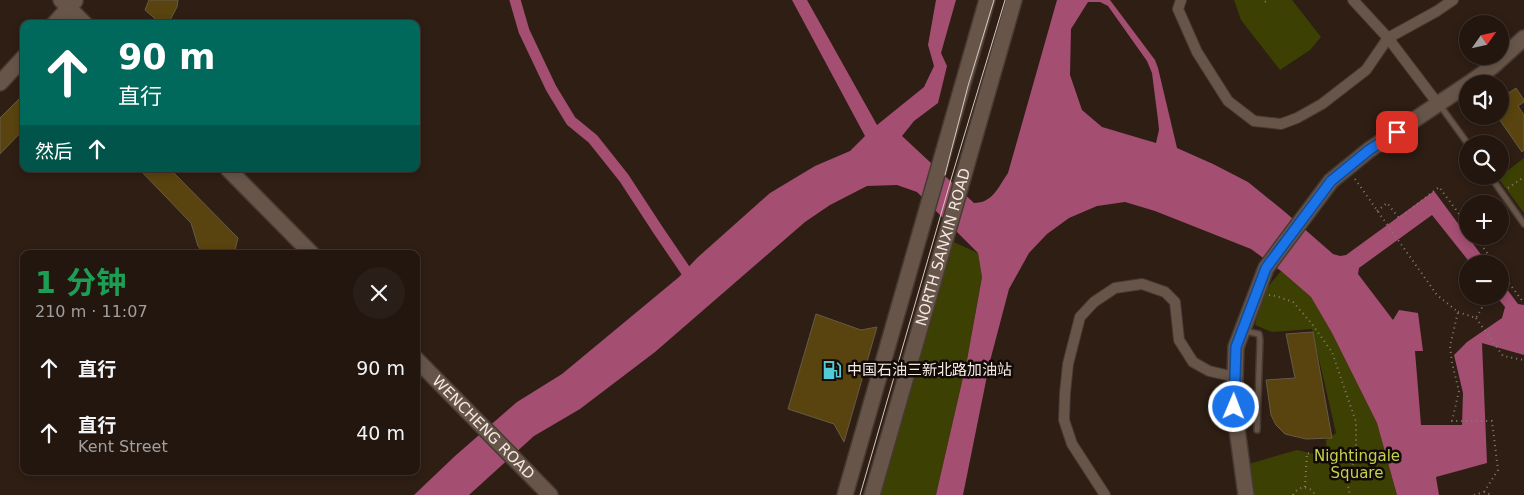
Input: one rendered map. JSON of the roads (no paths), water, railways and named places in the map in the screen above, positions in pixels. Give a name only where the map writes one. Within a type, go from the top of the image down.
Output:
[{"type":"main road","name":"NORTH SANXIN ROAD","points":[[845,495],[987,0]]},
{"type":"main road","name":"NORTH SANXIN ROAD","points":[[872,495],[1014,0]]},
{"type":"main road","points":[[57,20],[69,2],[82,20]]},
{"type":"main road","points":[[1481,75],[1524,38]]},
{"type":"main road","points":[[0,83],[20,61]]},
{"type":"main road","points":[[1246,495],[1234,407],[1236,347],[1266,268],[1331,181],[1369,150],[1459,90]]},
{"type":"main road","points":[[231,172],[308,250]]},
{"type":"main road","name":"WENCHENG ROAD","points":[[420,363],[550,495]]},
{"type":"street","points":[[1181,0],[1178,9],[1197,52],[1228,100],[1254,121],[1280,124],[1322,104],[1366,70],[1388,38],[1453,0]]},
{"type":"street","points":[[1353,0],[1388,38],[1438,104]]},
{"type":"street","points":[[1106,495],[1072,444],[1064,420],[1068,364],[1080,317],[1094,302],[1115,288],[1142,284],[1165,292],[1175,302],[1179,340],[1193,362],[1210,371],[1235,377]]},
{"type":"lane","points":[[1438,104],[1461,135]]},
{"type":"lane","points":[[1496,185],[1524,224]]},
{"type":"lane","points":[[1241,330],[1259,334],[1257,430]]},
{"type":"waterway","points":[[515,0],[524,31],[551,88],[571,121],[593,139],[624,178],[694,283]]},
{"type":"tram line","points":[[945,175],[968,86],[994,0]]},
{"type":"tram line","points":[[860,495],[1005,0]]},
{"type":"place","name":"中国石油三新北路加油站","points":[[832,370]]},
{"type":"park label","name":"Nightingale Square","points":[[1357,464]]}]
